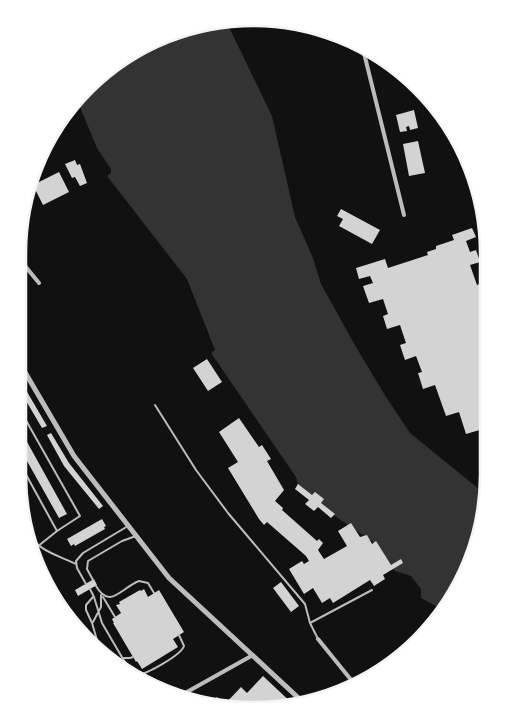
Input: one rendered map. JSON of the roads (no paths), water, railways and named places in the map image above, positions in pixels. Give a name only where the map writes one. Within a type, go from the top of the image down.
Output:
[{"type":"street","points":[[365,56],[404,215]]},
{"type":"street","points":[[26,267],[39,283]]},
{"type":"street","points":[[26,374],[74,456],[176,584],[297,697]]},
{"type":"street","points":[[318,639],[350,679]]},
{"type":"street","points":[[188,692],[253,655]]},
{"type":"lane","points":[[155,405],[196,470],[228,513],[305,604],[310,623],[318,639]]},
{"type":"lane","points":[[26,420],[80,516],[38,546],[76,564],[86,584]]},
{"type":"lane","points":[[26,474],[58,531]]},
{"type":"lane","points":[[76,564],[83,553],[128,526]]},
{"type":"lane","points":[[93,580],[87,569],[88,561],[122,541],[136,536]]},
{"type":"lane","points":[[101,594],[107,598],[113,597],[139,581],[148,583],[154,593]]},
{"type":"lane","points":[[96,586],[115,617]]},
{"type":"lane","points":[[90,589],[102,623],[125,663]]},
{"type":"lane","points":[[310,623],[372,590]]},
{"type":"lane","points":[[92,623],[102,603],[101,594]]},
{"type":"lane","points":[[94,597],[86,605],[86,609],[96,638]]},
{"type":"lane","points":[[144,673],[180,652],[184,646],[179,635]]},
{"type":"lane","points":[[122,657],[127,659],[133,657]]}]
